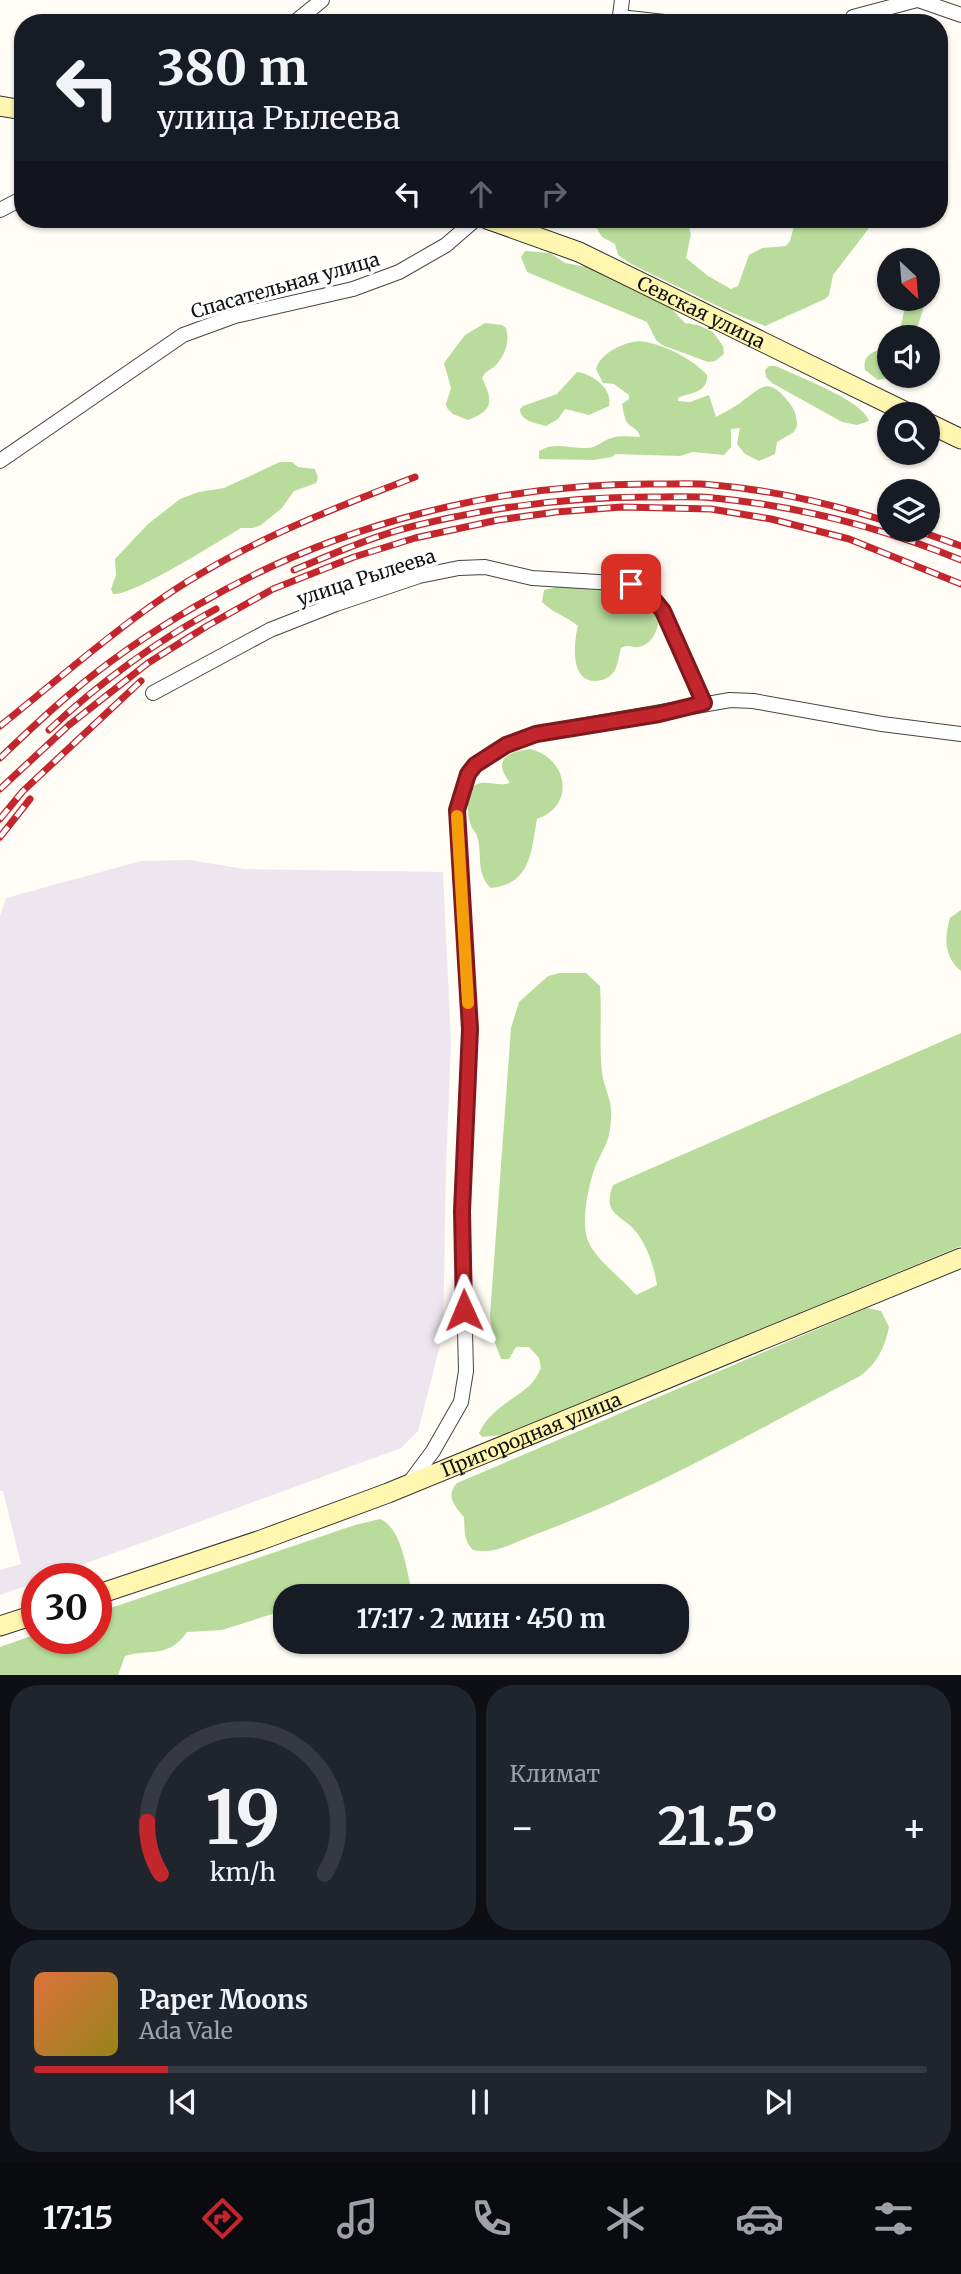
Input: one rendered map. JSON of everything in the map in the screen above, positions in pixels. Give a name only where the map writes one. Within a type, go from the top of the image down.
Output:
[{"type":"main road","name":"Севская улица","points":[[532,228],[886,402]]},
{"type":"main road","points":[[940,428],[961,439]]},
{"type":"main road","name":"Пригородная улица","points":[[112,1590],[261,1540],[407,1486],[961,1258]]},
{"type":"main road","points":[[0,1626],[21,1619]]},
{"type":"street","points":[[305,14],[323,0]]},
{"type":"street","points":[[870,14],[917,0],[961,15]]},
{"type":"street","name":"Спасательная улица","points":[[0,461],[183,335],[236,316],[353,289],[399,272],[446,246],[466,228]]},
{"type":"street","name":"улица Рылеева","points":[[153,693],[270,630],[336,604],[419,576],[459,568],[485,567],[532,578],[631,584],[650,595],[663,611],[704,703]]},
{"type":"street","points":[[407,1486],[433,1451],[461,1402],[466,1371],[462,1211],[470,1029],[457,810],[468,774],[475,765],[506,745],[536,734],[730,700],[753,701],[882,724],[961,734]]},
{"type":"shaded area","points":[[190,860],[244,869],[443,872],[451,1043],[443,1334],[418,1431],[401,1448],[87,1563],[21,1564],[3,1491],[0,1491],[0,916],[6,898],[141,861]]},
{"type":"shaded area","points":[[21,1564],[21,1588],[0,1595],[0,1570]]},
{"type":"green space","points":[[596,228],[689,228],[691,234],[686,258],[708,276],[731,289],[738,286],[749,255],[762,248],[786,246],[794,228],[869,228],[833,275],[829,295],[825,299],[765,326],[633,265],[618,255],[615,244],[602,237]]},
{"type":"green space","points":[[525,251],[550,253],[565,263],[587,267],[667,304],[685,323],[713,332],[723,346],[724,354],[715,361],[708,362],[662,345],[656,340],[647,322],[527,272],[521,257]]},
{"type":"green space","points":[[904,312],[922,312],[918,325],[901,325]]},
{"type":"green space","points":[[485,323],[506,328],[507,344],[499,362],[482,378],[489,399],[487,408],[468,420],[453,414],[447,408],[451,388],[444,363],[465,335]]},
{"type":"green space","points":[[639,341],[676,353],[694,363],[707,375],[702,389],[678,398],[678,401],[690,402],[709,395],[716,417],[759,389],[769,386],[780,393],[793,409],[797,426],[794,432],[777,442],[775,454],[759,461],[745,454],[737,444],[740,428],[731,429],[731,447],[724,455],[693,452],[680,456],[615,454],[594,460],[539,459],[539,451],[551,446],[591,448],[615,437],[640,437],[638,431],[626,421],[622,404],[629,399],[629,395],[614,384],[603,383],[596,369],[613,349]]},
{"type":"green space","points":[[877,350],[877,379],[865,370],[865,362],[871,353]]},
{"type":"green space","points":[[769,366],[776,366],[842,397],[864,413],[869,421],[857,425],[842,422],[772,383],[766,377],[765,370]]},
{"type":"green space","points":[[577,372],[589,376],[605,388],[609,406],[589,415],[565,409],[558,419],[546,426],[529,421],[523,416],[520,409],[523,406],[557,394]]},
{"type":"green space","points":[[280,462],[292,462],[298,467],[315,469],[318,478],[316,483],[294,491],[282,508],[261,525],[241,528],[156,578],[123,593],[113,594],[111,589],[116,575],[115,559],[148,524],[180,499],[199,492],[224,488]]},
{"type":"green space","points":[[561,586],[628,591],[642,596],[660,617],[654,636],[643,646],[621,648],[615,670],[608,678],[592,681],[584,678],[576,663],[578,626],[542,602],[544,590]]},
{"type":"green space","points":[[530,749],[553,762],[562,782],[562,794],[558,804],[549,813],[537,819],[530,854],[522,873],[504,885],[491,888],[481,870],[479,843],[471,826],[468,804],[470,792],[477,784],[510,783],[502,769],[504,759],[514,752]]},
{"type":"green space","points":[[961,910],[961,971],[951,960],[946,940],[950,918]]},
{"type":"green space","points":[[586,973],[600,986],[602,1072],[611,1106],[611,1119],[607,1141],[589,1186],[585,1227],[593,1250],[636,1295],[657,1285],[656,1278],[641,1239],[612,1209],[610,1195],[613,1185],[961,1033],[961,1246],[545,1418],[501,1435],[482,1437],[479,1433],[488,1418],[530,1385],[541,1368],[539,1358],[529,1347],[516,1347],[509,1359],[501,1359],[493,1338],[490,1316],[511,1028],[519,1002],[548,976]]},
{"type":"green space","points":[[867,1308],[881,1311],[889,1327],[879,1354],[860,1376],[700,1461],[576,1518],[489,1551],[473,1550],[468,1542],[464,1517],[452,1497],[457,1483]]},
{"type":"green space","points":[[380,1519],[388,1524],[399,1542],[410,1584],[273,1584],[273,1614],[222,1630],[187,1632],[166,1649],[125,1656],[118,1675],[0,1675],[0,1647],[21,1640],[21,1654],[112,1654],[112,1608],[355,1525]]},
{"type":"railway","points":[[0,726],[112,635],[213,566],[279,533],[415,477]]},
{"type":"railway","points":[[0,758],[52,709],[100,670],[147,636],[196,606],[249,577],[305,552],[420,514],[480,500],[540,491],[600,485],[694,484],[780,494],[877,519]]},
{"type":"railway","points":[[294,570],[383,535],[444,519],[537,504],[630,497],[708,497],[777,507],[871,528],[961,560]]},
{"type":"railway","points":[[0,789],[69,725],[148,663],[273,589],[354,557],[415,538],[498,520],[622,507],[711,509],[771,519],[849,539],[961,584]]},
{"type":"railway","points":[[940,539],[961,546]]},
{"type":"railway","points":[[49,730],[128,664],[216,609]]},
{"type":"railway","points":[[0,819],[23,791],[141,681]]},
{"type":"railway","points":[[0,837],[30,799]]},
{"type":"slow traffic","points":[[457,816],[468,1003]]},
{"type":"route","points":[[464,1310],[462,1211],[470,1029],[457,810],[468,774],[475,765],[506,745],[536,734],[659,714],[704,703],[663,611],[650,595],[631,584]]}]
